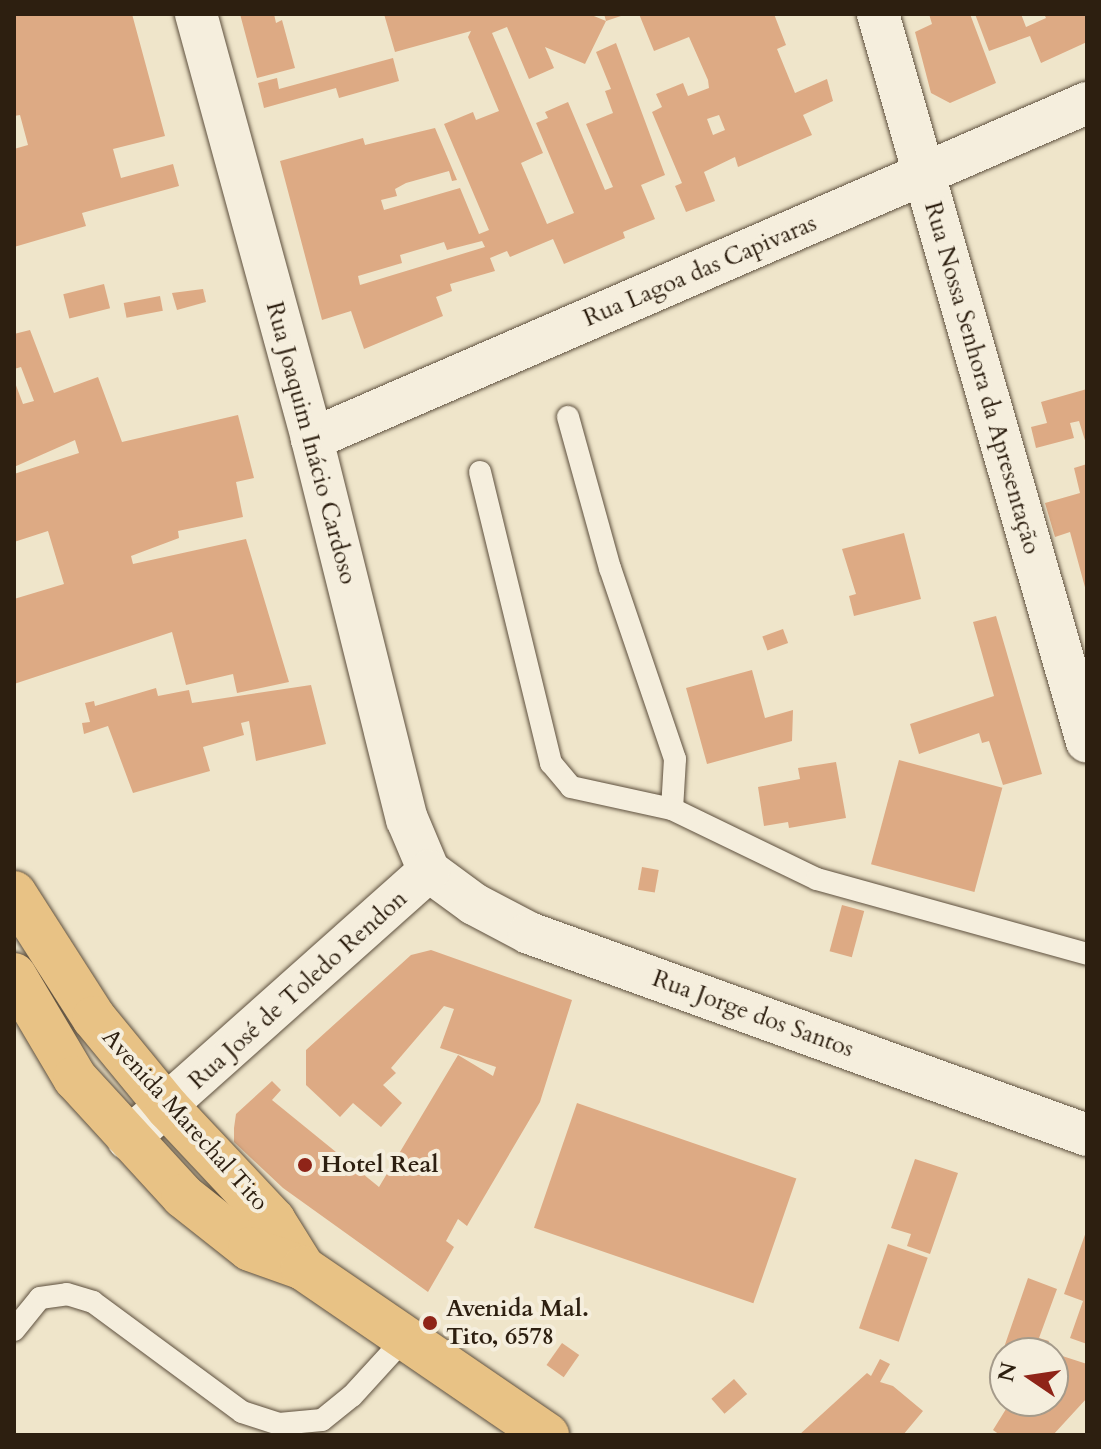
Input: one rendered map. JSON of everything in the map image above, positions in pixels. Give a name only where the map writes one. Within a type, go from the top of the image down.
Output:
[{"type":"main road","name":"Avenida Marechal Tito","points":[[14,893],[94,1018],[168,1108],[273,1220],[303,1268]]},
{"type":"main road","name":"Avenida Marechal Tito","points":[[14,975],[75,1078],[183,1196],[250,1249],[303,1268],[547,1435]]},
{"type":"street","name":"Rua Joaquim Inácio Cardoso","points":[[196,14],[312,439],[407,819],[429,871]]},
{"type":"street","name":"Rua Nossa Senhora da Apresentação","points":[[878,14],[1087,742]]},
{"type":"street","name":"Rua Lagoa das Capivaras","points":[[312,439],[1087,103]]},
{"type":"street","name":"Rua José de Toledo Rendon","points":[[128,1139],[168,1108],[429,871]]},
{"type":"street","name":"Rua Jorge dos Santos","points":[[429,871],[474,904],[529,933],[1087,1135]]},
{"type":"lane","points":[[568,417],[610,568],[675,759],[672,809]]},
{"type":"lane","points":[[480,472],[551,763],[571,787],[672,809],[817,879],[1087,954]]},
{"type":"lane","points":[[14,1330],[40,1298],[67,1294],[93,1302],[242,1412],[279,1424],[322,1420],[352,1396],[404,1339]]},
{"type":"building","points":[[14,14],[132,14],[165,136],[113,149],[121,178],[173,164],[179,186],[82,213],[86,226],[14,247],[14,149],[28,145],[20,115],[14,116]]},
{"type":"building","points":[[240,14],[274,14],[276,23],[282,20],[295,68],[257,78]]},
{"type":"building","points":[[384,14],[589,14],[606,21],[585,64],[545,47],[554,68],[529,79],[507,27],[492,33],[543,153],[521,163],[547,224],[574,213],[536,123],[548,118],[545,112],[568,102],[605,190],[613,187],[586,124],[613,113],[605,91],[611,89],[596,52],[616,43],[665,175],[641,185],[655,219],[623,232],[625,238],[564,264],[553,239],[510,257],[507,251],[490,258],[495,271],[450,284],[452,291],[436,297],[443,316],[364,349],[351,311],[322,320],[280,161],[363,138],[365,145],[435,128],[457,180],[452,181],[449,171],[406,183],[395,189],[397,196],[381,200],[384,210],[460,188],[479,234],[489,230],[444,124],[473,112],[476,120],[499,111],[468,37],[471,31],[395,52]],"holes":[[[482,241],[485,247],[360,285],[358,276],[402,263],[400,255],[444,242],[447,250]]]},
{"type":"building","points":[[604,14],[627,14],[606,21]]},
{"type":"building","points":[[639,14],[774,14],[786,45],[777,49],[795,93],[827,79],[833,101],[803,115],[812,135],[738,167],[735,157],[704,172],[715,201],[686,212],[675,186],[682,183],[652,112],[662,107],[656,94],[683,83],[688,96],[709,88],[708,80],[689,37],[654,51]],"holes":[[[719,115],[725,130],[713,135],[707,119]]]},
{"type":"building","points":[[929,14],[970,14],[996,83],[950,103],[931,93],[915,32],[932,24]]},
{"type":"building","points":[[975,14],[1021,14],[1026,27],[1046,18],[1044,14],[1087,14],[1087,42],[1041,63],[1030,36],[989,51]]},
{"type":"building","points":[[393,58],[399,81],[339,98],[336,88],[264,108],[258,83],[277,78],[279,89]]},
{"type":"building","points":[[104,284],[110,308],[69,318],[63,294]]},
{"type":"building","points":[[203,289],[206,302],[177,310],[172,293]]},
{"type":"building","points":[[160,296],[163,311],[127,318],[124,303]]},
{"type":"building","points":[[30,330],[54,393],[98,377],[122,442],[238,415],[254,478],[236,482],[243,517],[178,531],[179,538],[131,556],[133,564],[246,539],[289,682],[237,693],[233,674],[186,685],[172,632],[14,684],[14,599],[64,584],[48,531],[14,542],[14,474],[79,453],[75,440],[14,467],[14,380],[23,404],[34,401],[21,367],[14,369],[14,334]]},
{"type":"building","points":[[1087,389],[1087,447],[1079,421],[1070,423],[1074,438],[1036,448],[1031,427],[1047,423],[1041,402]]},
{"type":"building","points":[[1087,464],[1086,591],[1070,532],[1055,537],[1045,503],[1080,493],[1074,468]]},
{"type":"building","points":[[904,533],[921,599],[854,616],[849,596],[856,594],[842,549]]},
{"type":"building","points":[[996,616],[1042,774],[1003,785],[989,741],[982,743],[979,733],[919,754],[910,724],[994,696],[973,622]]},
{"type":"building","points":[[783,629],[788,643],[767,651],[762,637]]},
{"type":"building","points":[[752,670],[765,718],[793,710],[792,741],[707,764],[686,688]]},
{"type":"building","points":[[311,685],[326,744],[256,761],[249,721],[241,723],[244,735],[203,747],[210,771],[133,793],[108,726],[84,734],[82,723],[90,722],[85,703],[94,701],[95,706],[156,688],[158,696],[189,690],[192,703]]},
{"type":"building","points":[[899,760],[1002,788],[974,892],[871,864]]},
{"type":"building","points":[[836,762],[846,818],[789,828],[788,822],[764,826],[758,787],[800,779],[798,768]]},
{"type":"building","points":[[642,867],[659,870],[655,893],[638,890]]},
{"type":"building","points":[[842,905],[864,911],[852,957],[830,951]]},
{"type":"building","points":[[431,950],[572,1000],[540,1102],[467,1226],[458,1219],[446,1241],[454,1247],[428,1292],[283,1188],[234,1142],[234,1128],[236,1114],[272,1081],[281,1090],[272,1100],[379,1187],[458,1055],[493,1076],[496,1067],[440,1048],[454,1009],[444,1006],[391,1068],[396,1073],[383,1085],[402,1103],[381,1127],[353,1103],[340,1117],[306,1085],[306,1050],[411,955]]},
{"type":"building","points":[[577,1103],[796,1179],[753,1303],[534,1228]]},
{"type":"building","points":[[915,1159],[958,1173],[930,1254],[907,1246],[911,1234],[891,1228]]},
{"type":"building","points":[[1087,1229],[1087,1344],[1070,1338],[1083,1301],[1064,1294]]},
{"type":"building","points":[[888,1244],[928,1258],[899,1342],[859,1328]]},
{"type":"building","points":[[1028,1278],[1057,1289],[1039,1337],[1008,1337]]},
{"type":"building","points":[[562,1343],[579,1355],[564,1377],[547,1365]]},
{"type":"building","points":[[1069,1358],[1087,1364],[1087,1398],[1053,1435],[1000,1435],[993,1430],[1001,1417],[1069,1417]]},
{"type":"building","points":[[880,1359],[890,1364],[880,1382],[893,1386],[923,1411],[903,1435],[799,1435],[867,1373],[871,1376]]},
{"type":"building","points":[[734,1379],[747,1394],[724,1414],[711,1399]]},
{"type":"place","name":"Hotel Real","points":[[305,1165]]},
{"type":"place","name":"Avenida Mal. Tito, 6578","points":[[430,1323]]}]
